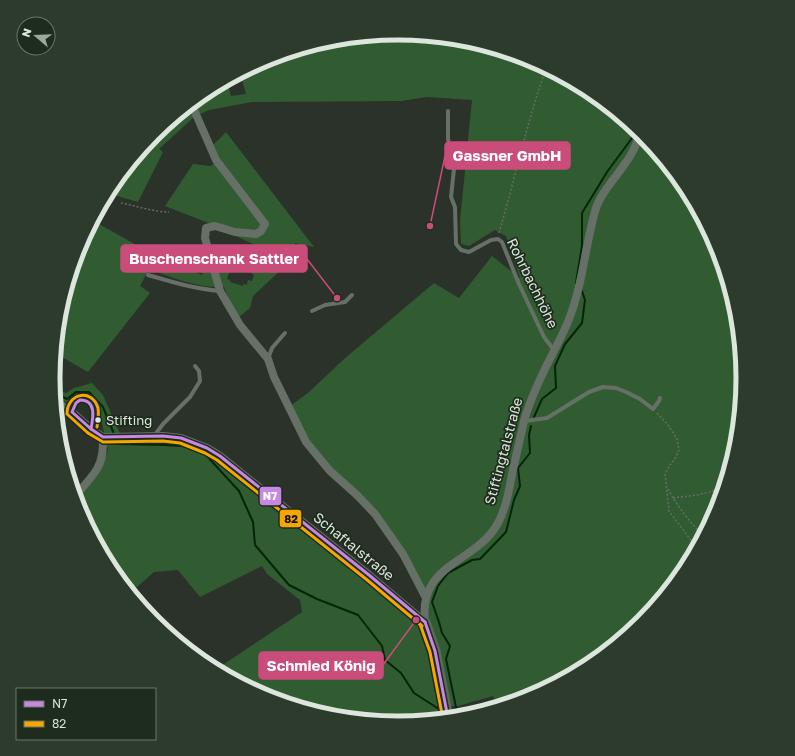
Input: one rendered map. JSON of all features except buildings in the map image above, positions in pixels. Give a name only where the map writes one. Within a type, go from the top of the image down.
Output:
[{"type":"street","points":[[194,109],[216,160],[265,224],[261,231],[256,234],[235,232],[215,226],[206,228],[205,238],[220,291],[240,325],[268,360],[274,377],[306,442],[330,472],[357,495],[375,514],[403,554],[426,598]]},
{"type":"street","name":"Stiftingtalstraße","points":[[447,712],[435,651],[425,622],[424,613],[427,594],[433,582],[439,575],[454,562],[476,547],[498,524],[506,504],[524,421],[537,385],[562,335],[574,306],[597,206],[609,185],[624,164],[637,139]]},
{"type":"street","points":[[60,404],[72,412],[103,438],[103,449],[97,469],[79,492]]},
{"type":"street","name":"Schaftalstraße","points":[[103,438],[162,436],[182,438],[207,448],[220,456],[369,575],[425,622]]},
{"type":"lane","name":"Rohrbachhöhe","points":[[448,111],[448,139],[454,169],[451,197],[455,207],[456,244],[461,250],[469,252],[491,240],[498,239],[502,242],[518,284],[544,337],[554,350]]},
{"type":"lane","points":[[209,251],[214,252],[220,258],[243,267]]},
{"type":"lane","points":[[213,265],[230,270]]},
{"type":"lane","points":[[148,275],[177,284],[206,290],[220,291]]},
{"type":"lane","points":[[312,311],[325,305],[345,302],[352,295]]},
{"type":"lane","points":[[268,360],[272,348],[285,333]]},
{"type":"lane","points":[[154,436],[163,424],[190,397],[200,381],[200,371],[195,366]]},
{"type":"lane","points":[[524,421],[547,418],[590,392],[603,386],[616,388],[626,392],[640,399],[652,409],[660,398]]},
{"type":"lane","points":[[72,412],[76,402],[85,400],[90,404],[93,413],[91,429]]},
{"type":"path","points":[[498,239],[544,74]]},
{"type":"path","points":[[121,203],[136,205],[162,212],[169,212]]},
{"type":"path","points":[[652,409],[668,425],[677,439],[679,450],[665,474],[669,512],[692,543]]},
{"type":"path","points":[[673,498],[713,491],[718,486]]},
{"type":"path","points":[[667,488],[699,531]]},
{"type":"green space","points":[[398,40],[463,46],[506,58],[527,66],[566,85],[585,97],[620,124],[652,155],[679,190],[690,209],[701,229],[718,269],[733,334],[736,378],[735,400],[733,422],[724,465],[718,487],[701,527],[679,566],[666,584],[637,617],[620,632],[585,659],[566,671],[527,690],[506,698],[496,701],[493,696],[458,706],[450,706],[438,679],[435,686],[438,688],[442,713],[398,716],[332,710],[289,698],[268,690],[221,666],[302,612],[300,600],[267,574],[262,566],[200,597],[178,570],[154,572],[137,587],[128,583],[105,547],[94,527],[80,495],[100,471],[108,450],[102,423],[95,404],[84,395],[75,395],[68,403],[60,399],[60,390],[66,393],[74,388],[92,383],[103,395],[123,441],[181,441],[205,451],[224,464],[424,625],[427,606],[406,566],[373,516],[327,473],[309,452],[286,409],[308,393],[344,359],[434,283],[459,298],[492,256],[520,278],[506,236],[495,230],[469,246],[461,244],[460,221],[472,100],[427,97],[401,101],[252,102],[209,110],[194,117],[159,149],[163,152],[138,202],[113,195],[143,155],[158,139],[192,110],[228,85],[231,96],[246,94],[242,78],[289,58],[332,46]]},
{"type":"green space","points":[[226,132],[314,247],[295,243],[282,269],[253,296],[250,308],[239,317],[232,306],[224,287],[195,284],[149,269],[140,286],[150,293],[88,372],[60,356],[66,312],[77,269],[97,223],[149,252],[202,275],[204,259],[216,258],[231,267],[227,279],[230,280],[230,282],[243,286],[243,284],[247,285],[248,280],[252,281],[254,275],[251,273],[253,267],[244,264],[255,245],[206,222],[165,206],[193,164],[211,166],[219,159],[213,145]]},
{"type":"waterway","points":[[576,283],[582,246],[582,213],[607,172],[633,135]]},
{"type":"waterway","points":[[534,417],[542,399],[556,388],[555,366],[565,344],[582,323],[585,300],[582,291]]},
{"type":"waterway","points":[[60,396],[67,399],[76,392],[89,392],[103,407],[114,434]]},
{"type":"waterway","points":[[457,711],[446,659],[450,646],[442,633],[432,602],[438,586],[448,573],[472,560],[480,559],[506,532],[514,500],[520,486],[518,468],[530,453],[529,435],[531,426]]},
{"type":"waterway","points":[[117,444],[183,446],[205,454],[239,491],[253,522],[255,545],[289,585],[317,599],[358,615],[382,646],[385,660],[401,673],[414,693],[442,711]]},
{"type":"transit line","name":"82","points":[[88,433],[67,414],[68,407],[71,401],[75,398],[86,396],[95,402],[98,408],[97,427]]},
{"type":"transit line","name":"N7","points":[[80,400],[89,403],[93,410],[91,429],[72,412],[76,403],[80,400]]},
{"type":"transit line","name":"N7","points":[[91,429],[103,437],[163,436],[181,438],[207,448],[220,456],[369,575],[425,622]]},
{"type":"transit line","name":"82","points":[[88,433],[103,442],[163,441],[180,443],[205,453],[217,460],[366,579],[422,626]]},
{"type":"transit line","name":"N7","points":[[425,622],[435,651],[447,712]]},
{"type":"transit line","name":"82","points":[[420,624],[430,652],[442,713]]},
{"type":"place","name":"Gassner GmbH","points":[[430,226]]},
{"type":"place","name":"Buschenschank Sattler","points":[[337,298]]},
{"type":"place","name":"Stifting","points":[[98,420]]},
{"type":"place","name":"Schmied König","points":[[416,620]]}]
